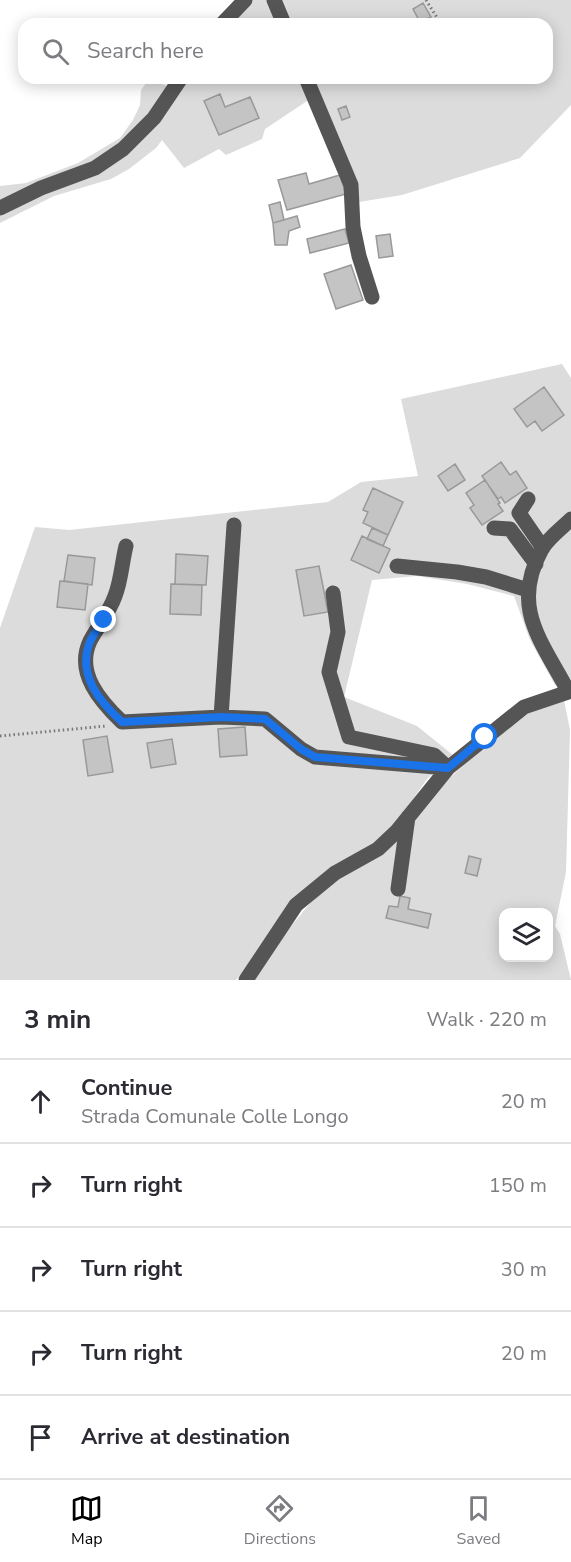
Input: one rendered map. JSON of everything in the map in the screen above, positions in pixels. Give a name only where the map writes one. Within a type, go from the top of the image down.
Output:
[{"type":"street","points":[[228,18],[244,0]]},
{"type":"street","points":[[274,0],[282,18]]},
{"type":"street","points":[[0,208],[41,188],[94,168],[123,149],[154,118],[178,84]]},
{"type":"street","points":[[309,84],[351,185],[353,227],[359,256],[372,297]]},
{"type":"street","points":[[528,499],[519,513],[543,548]]},
{"type":"street","points":[[246,980],[296,905],[335,873],[378,849],[448,768],[524,707],[570,691],[535,627],[528,609],[528,582],[543,548],[571,519]]},
{"type":"street","points":[[221,717],[234,525]]},
{"type":"street","points":[[494,528],[510,529],[536,564]]},
{"type":"street","points":[[126,546],[116,596],[89,643],[86,663],[91,685],[104,705],[122,722],[221,717],[265,719],[301,749],[315,757],[448,768]]},
{"type":"street","points":[[397,566],[457,572],[528,590]]},
{"type":"street","points":[[333,593],[338,632],[329,672],[349,737],[434,755],[448,768]]},
{"type":"street","points":[[398,889],[408,817]]},
{"type":"path","points":[[426,0],[437,18]]},
{"type":"path","points":[[0,736],[114,726],[122,722]]},
{"type":"shaded area","points":[[248,0],[571,0],[571,105],[520,158],[402,195],[359,202],[312,84],[553,84],[553,18],[233,18]]},
{"type":"shaded area","points":[[145,84],[167,86],[168,84],[303,84],[310,99],[265,129],[262,139],[226,155],[219,149],[184,168],[162,140],[156,148],[129,169],[111,179],[54,196],[0,223],[0,186],[26,183],[78,163],[120,138],[133,120],[140,105],[141,90]]},
{"type":"shaded area","points":[[562,364],[571,378],[571,683],[555,685],[530,640],[514,596],[467,584],[417,576],[372,580],[344,697],[417,726],[453,755],[427,779],[397,822],[375,844],[334,865],[236,980],[0,980],[0,628],[35,527],[69,530],[328,502],[361,482],[418,476],[401,399]]},
{"type":"shaded area","points":[[564,700],[570,730],[566,872],[555,926],[560,934],[571,980],[253,980],[277,943],[322,889],[387,844],[400,841],[439,788],[522,713]]},
{"type":"building","points":[[423,3],[431,17],[418,18],[413,9]]},
{"type":"building","points":[[220,94],[225,107],[250,97],[259,118],[219,135],[204,101]]},
{"type":"building","points":[[346,106],[350,117],[342,120],[338,109]]},
{"type":"building","points":[[306,173],[309,184],[340,175],[346,194],[287,210],[278,180]]},
{"type":"building","points":[[280,202],[284,220],[273,223],[269,205]]},
{"type":"building","points":[[297,216],[300,227],[289,231],[287,245],[275,245],[273,223]]},
{"type":"building","points":[[345,229],[349,243],[310,253],[307,239]]},
{"type":"building","points":[[390,234],[393,256],[379,258],[376,236]]},
{"type":"building","points":[[351,265],[363,300],[336,309],[324,274]]},
{"type":"building","points":[[544,387],[564,415],[542,431],[535,421],[527,427],[514,409]]},
{"type":"building","points":[[501,462],[510,475],[516,471],[527,488],[505,503],[501,497],[498,499],[482,476]]},
{"type":"building","points":[[455,464],[465,480],[448,491],[438,476]]},
{"type":"building","points":[[485,480],[503,511],[482,525],[470,508],[474,505],[466,493]]},
{"type":"building","points":[[373,488],[403,502],[388,535],[363,523],[368,512],[363,510]]},
{"type":"building","points":[[372,528],[388,535],[383,546],[367,539]]},
{"type":"building","points":[[362,536],[390,549],[379,573],[351,560]]},
{"type":"building","points":[[176,554],[208,556],[206,585],[175,584]]},
{"type":"building","points":[[68,555],[95,558],[92,585],[64,581]]},
{"type":"building","points":[[319,566],[328,612],[304,616],[296,570]]},
{"type":"building","points":[[60,581],[88,584],[85,610],[57,607]]},
{"type":"building","points":[[171,584],[202,585],[201,615],[170,614]]},
{"type":"building","points":[[245,727],[247,755],[220,757],[218,729]]},
{"type":"building","points":[[107,736],[113,772],[88,776],[83,740]]},
{"type":"building","points":[[172,739],[176,764],[151,768],[147,743]]},
{"type":"building","points":[[469,856],[481,859],[477,876],[465,873]]},
{"type":"building","points":[[400,896],[410,898],[408,909],[431,914],[428,928],[386,918],[389,906],[398,907]]},
{"type":"route","points":[[104,620],[89,643],[86,663],[91,685],[104,705],[122,722],[221,717],[265,719],[301,749],[315,757],[448,768],[485,737]]}]
